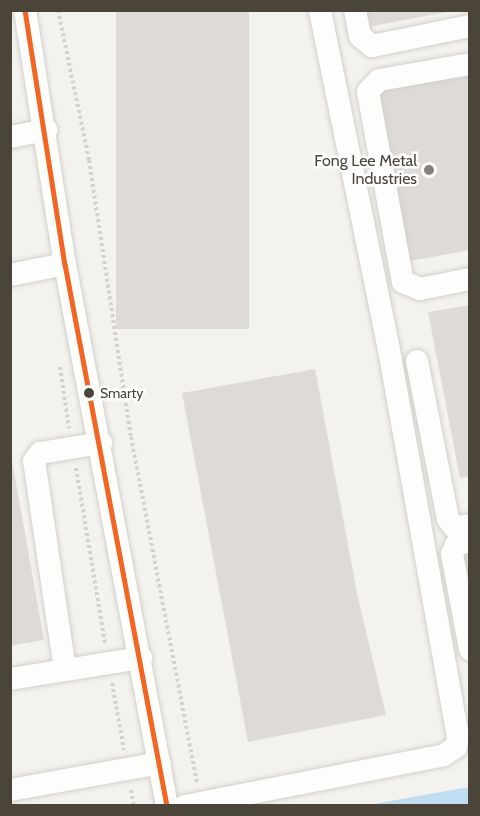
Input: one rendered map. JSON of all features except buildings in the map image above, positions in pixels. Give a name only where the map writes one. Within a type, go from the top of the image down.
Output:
[{"type":"street","points":[[25,10],[46,130],[65,264],[101,443],[167,806]]},
{"type":"street","points":[[193,804],[444,755],[456,747],[458,737],[388,345],[320,10]]},
{"type":"street","points":[[355,10],[360,36],[372,46],[470,26]]},
{"type":"street","points":[[470,64],[379,80],[368,92],[403,282],[420,289],[470,279]]},
{"type":"street","points":[[10,137],[46,130]]},
{"type":"street","points":[[10,275],[65,264]]},
{"type":"street","points":[[417,362],[448,519],[455,528],[470,525]]},
{"type":"street","points":[[65,670],[34,461],[40,453],[101,443]]},
{"type":"street","points":[[470,541],[456,545],[452,554],[470,649]]},
{"type":"street","points":[[10,679],[141,658]]},
{"type":"street","points":[[10,790],[160,763]]},
{"type":"path","points":[[58,10],[89,160],[131,437],[193,804]]},
{"type":"water","points":[[469,787],[469,805],[368,805]]},
{"type":"transit line","points":[[25,10],[65,264],[167,806]]},
{"type":"place","name":"Fong Lee Metal Industries","points":[[429,170]]},
{"type":"place","name":"Smarty","points":[[89,393]]}]
